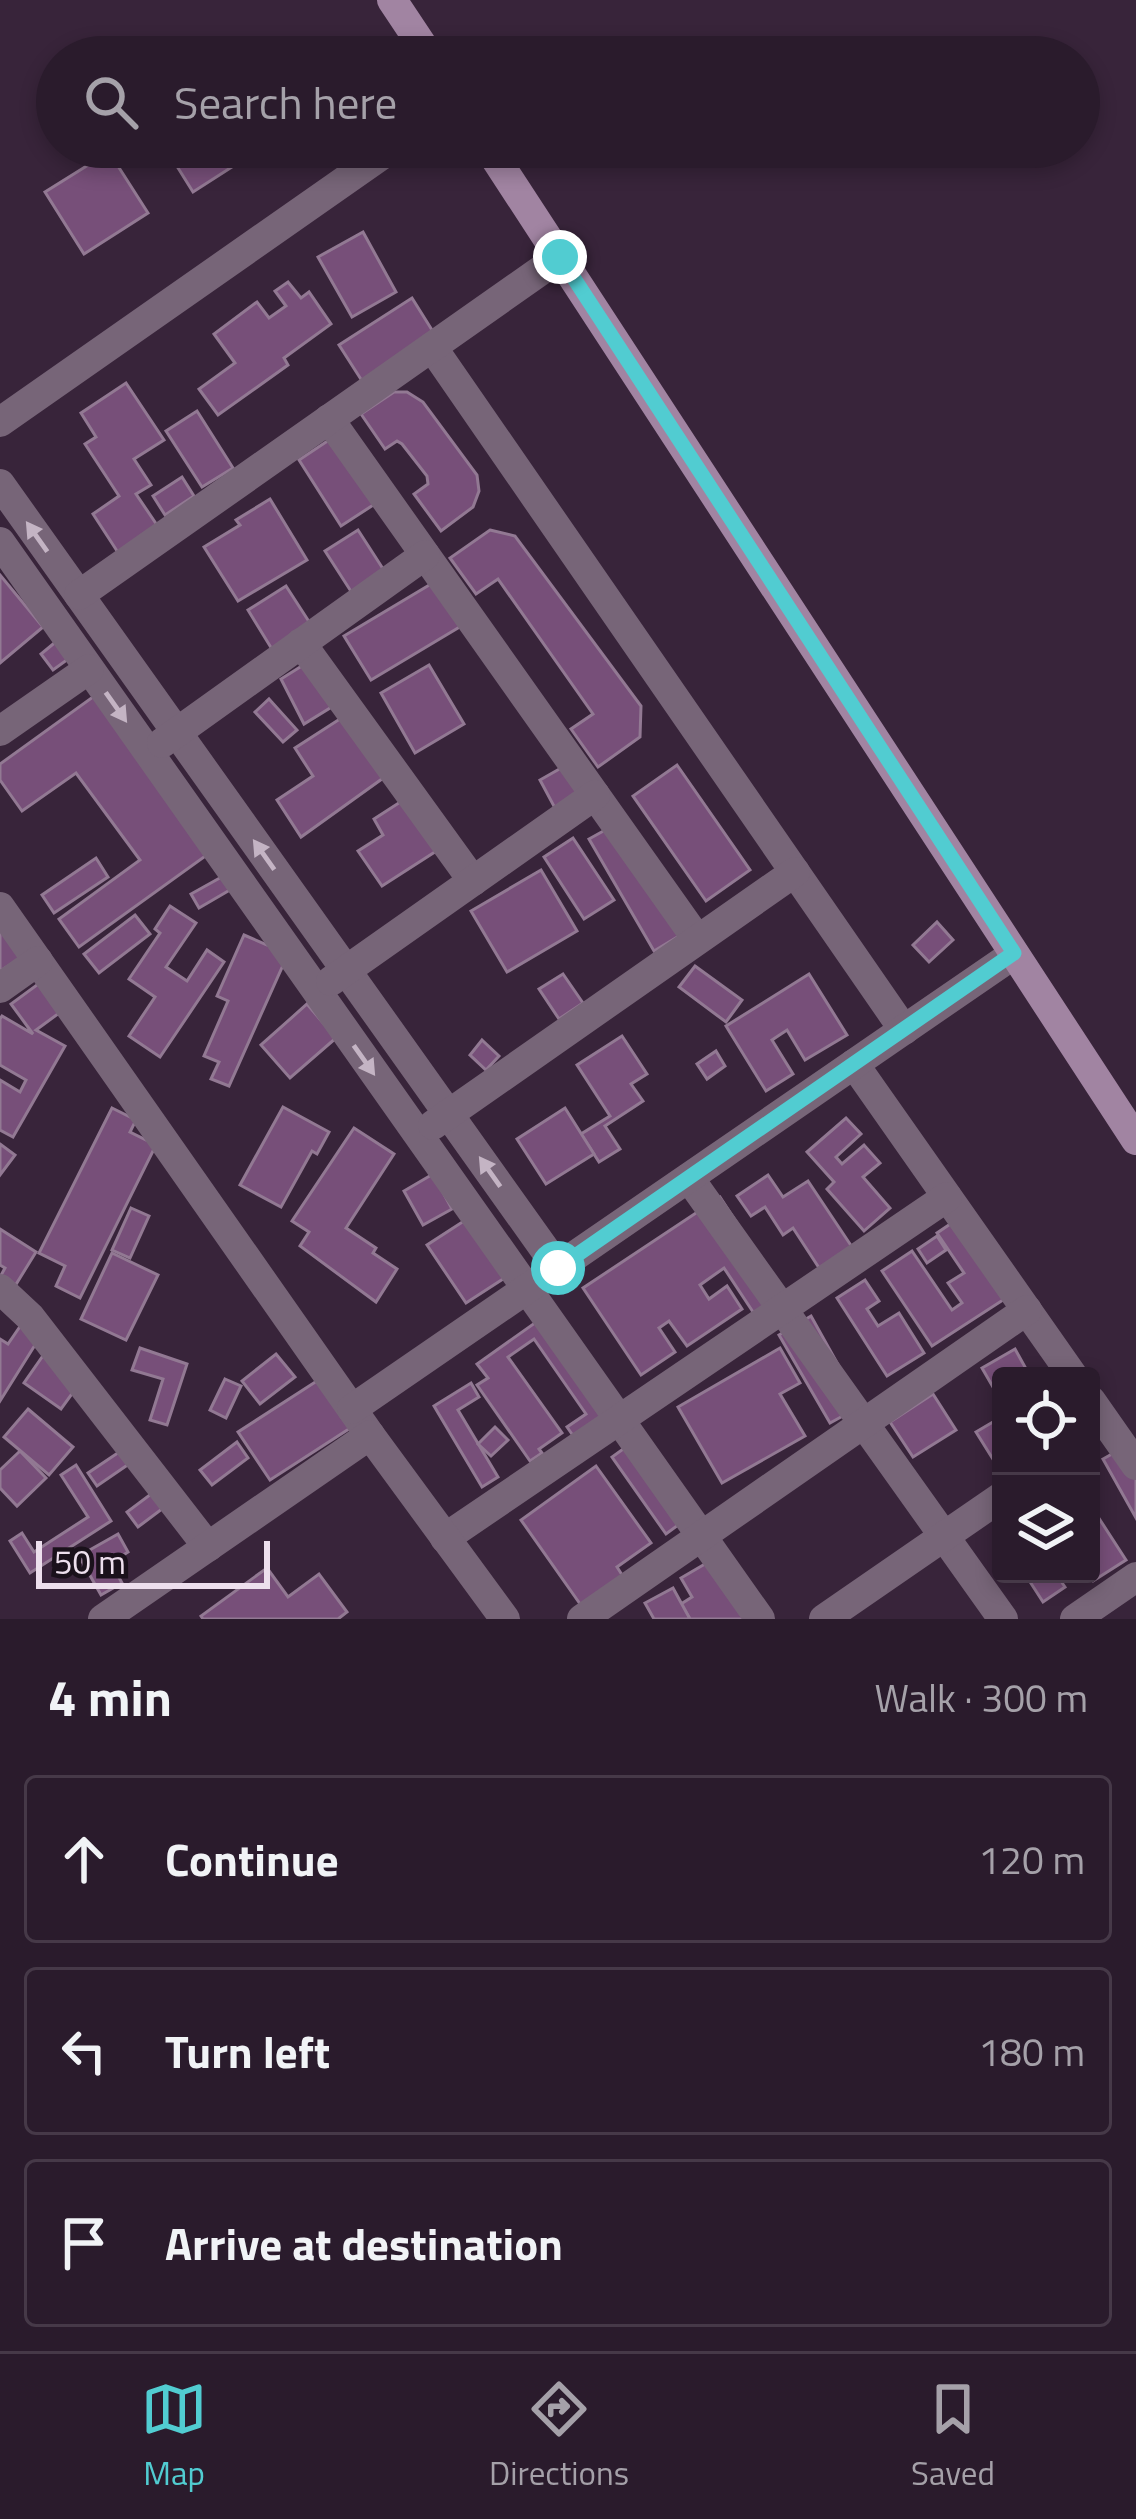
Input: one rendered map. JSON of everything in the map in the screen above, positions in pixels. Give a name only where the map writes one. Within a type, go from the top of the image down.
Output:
[{"type":"main road","points":[[392,0],[416,36]]},
{"type":"main road","points":[[502,168],[1136,1140]]},
{"type":"street","points":[[0,422],[362,168]]},
{"type":"street","points":[[79,596],[560,257]]},
{"type":"street","points":[[432,347],[904,1030]]},
{"type":"street","points":[[329,419],[698,939]]},
{"type":"street","points":[[0,484],[558,1268]]},
{"type":"street","points":[[0,542],[760,1619]]},
{"type":"street","points":[[148,752],[425,554]]},
{"type":"street","points":[[301,644],[473,881]]},
{"type":"street","points":[[0,730],[89,669]]},
{"type":"street","points":[[316,992],[596,795]]},
{"type":"street","points":[[418,1136],[795,872]]},
{"type":"street","points":[[0,907],[370,1435],[505,1619]]},
{"type":"street","points":[[352,1409],[1014,953]]},
{"type":"street","points":[[0,988],[38,961]]},
{"type":"street","points":[[854,1064],[1067,1367]]},
{"type":"street","points":[[689,1178],[1003,1619]]},
{"type":"street","points":[[446,1538],[947,1196]]},
{"type":"street","points":[[0,1289],[30,1317],[208,1546]]},
{"type":"street","points":[[582,1619],[1027,1310]]},
{"type":"street","points":[[1100,1424],[1136,1465]]},
{"type":"street","points":[[103,1619],[140,1609],[208,1546],[370,1435]]},
{"type":"street","points":[[824,1619],[992,1503]]},
{"type":"street","points":[[1075,1619],[1136,1577]]},
{"type":"building","points":[[83,168],[119,168],[148,213],[84,254],[45,192]]},
{"type":"building","points":[[178,168],[230,168],[193,192]]},
{"type":"building","points":[[363,232],[396,292],[352,317],[318,257]]},
{"type":"building","points":[[288,282],[301,298],[309,292],[331,324],[284,358],[288,365],[218,415],[199,389],[235,363],[214,334],[257,302],[269,318],[286,306],[275,291]]},
{"type":"building","points":[[412,298],[437,338],[364,384],[339,345]]},
{"type":"building","points":[[126,383],[164,440],[134,459],[151,485],[136,494],[159,528],[119,554],[93,514],[119,496],[85,444],[96,437],[81,413]]},
{"type":"building","points":[[394,392],[407,392],[423,402],[477,475],[479,491],[473,507],[441,531],[414,494],[428,484],[427,476],[402,444],[397,441],[385,449],[361,414]]},
{"type":"building","points":[[197,411],[233,468],[202,487],[166,431]]},
{"type":"building","points":[[341,432],[384,498],[341,526],[299,460]]},
{"type":"building","points":[[182,477],[194,496],[165,515],[153,496]]},
{"type":"building","points":[[270,499],[307,560],[238,601],[204,547]]},
{"type":"building","points":[[358,530],[387,575],[354,596],[325,551]]},
{"type":"building","points":[[490,530],[515,536],[641,706],[640,737],[598,767],[571,729],[593,714],[498,579],[476,594],[450,558]]},
{"type":"building","points":[[0,575],[43,627],[0,663]]},
{"type":"building","points":[[446,575],[473,619],[371,680],[344,636]]},
{"type":"building","points":[[286,586],[317,634],[278,659],[248,610]]},
{"type":"building","points":[[58,640],[71,657],[53,670],[41,654]]},
{"type":"building","points":[[316,657],[343,700],[304,724],[281,679]]},
{"type":"building","points":[[429,665],[464,724],[415,753],[381,693]]},
{"type":"building","points":[[97,694],[211,852],[79,947],[59,919],[140,860],[76,773],[22,811],[0,780],[0,764]]},
{"type":"building","points":[[269,699],[297,730],[283,742],[255,712]]},
{"type":"building","points":[[346,715],[386,776],[301,837],[277,800],[313,776],[295,748]]},
{"type":"building","points":[[570,763],[586,792],[556,810],[540,780]]},
{"type":"building","points":[[677,765],[750,870],[706,901],[633,796]]},
{"type":"building","points":[[408,797],[441,848],[382,886],[358,851],[383,835],[374,819]]},
{"type":"building","points":[[625,819],[689,930],[654,951],[589,839]]},
{"type":"building","points":[[573,838],[614,900],[584,919],[544,857]]},
{"type":"building","points":[[96,858],[108,877],[54,913],[42,895]]},
{"type":"building","points":[[541,870],[577,931],[507,972],[471,911]]},
{"type":"building","points":[[227,874],[235,887],[199,908],[191,894]]},
{"type":"building","points":[[170,906],[196,923],[166,967],[187,981],[207,950],[224,962],[160,1057],[129,1036],[155,997],[129,979],[160,933],[155,929]]},
{"type":"building","points":[[135,915],[150,934],[99,973],[84,954]]},
{"type":"building","points":[[0,921],[23,957],[0,971]]},
{"type":"building","points":[[937,922],[953,940],[929,962],[913,945]]},
{"type":"building","points":[[244,935],[288,954],[229,1086],[211,1079],[219,1062],[204,1056],[228,1001],[217,996]]},
{"type":"building","points":[[695,966],[742,1000],[726,1022],[679,987]]},
{"type":"building","points":[[563,974],[583,1003],[559,1019],[539,989]]},
{"type":"building","points":[[809,974],[847,1035],[805,1060],[787,1030],[772,1040],[793,1074],[766,1091],[726,1026]]},
{"type":"building","points":[[45,979],[66,1008],[36,1030],[65,1046],[13,1137],[0,1130],[0,1080],[20,1092],[26,1080],[0,1065],[0,1019],[33,1034],[11,1004]]},
{"type":"building","points":[[307,1004],[336,1038],[290,1078],[261,1045]]},
{"type":"building","points":[[622,1036],[647,1074],[631,1084],[643,1101],[605,1126],[620,1149],[599,1162],[581,1134],[610,1116],[577,1065]]},
{"type":"building","points":[[482,1040],[499,1056],[486,1070],[470,1055]]},
{"type":"building","points":[[716,1051],[725,1066],[707,1079],[697,1064]]},
{"type":"building","points":[[283,1107],[329,1132],[317,1154],[312,1151],[281,1207],[240,1185]]},
{"type":"building","points":[[112,1108],[136,1120],[130,1132],[156,1145],[80,1298],[56,1286],[65,1266],[39,1253]]},
{"type":"building","points":[[565,1108],[594,1154],[546,1184],[517,1139]]},
{"type":"building","points":[[846,1118],[861,1134],[836,1157],[842,1164],[864,1145],[880,1163],[863,1177],[890,1208],[864,1231],[827,1189],[834,1182],[807,1152]]},
{"type":"building","points":[[354,1128],[394,1154],[346,1228],[397,1269],[376,1302],[300,1246],[309,1232],[292,1221]]},
{"type":"building","points":[[0,1144],[15,1155],[0,1175]]},
{"type":"building","points":[[433,1174],[452,1209],[423,1225],[404,1191]]},
{"type":"building","points":[[768,1175],[783,1197],[808,1181],[858,1256],[825,1277],[793,1228],[783,1235],[765,1207],[751,1216],[737,1196]]},
{"type":"building","points":[[720,1197],[784,1295],[755,1315],[724,1268],[700,1285],[709,1299],[727,1286],[742,1309],[687,1346],[669,1321],[659,1328],[675,1352],[641,1375],[583,1288]]},
{"type":"building","points":[[131,1208],[149,1216],[130,1258],[112,1250]]},
{"type":"building","points":[[968,1212],[1020,1289],[932,1346],[882,1271],[912,1251],[952,1310],[962,1303],[948,1283],[964,1273],[937,1233]]},
{"type":"building","points":[[467,1219],[506,1277],[466,1303],[427,1245]]},
{"type":"building","points":[[0,1229],[36,1252],[10,1294],[0,1277],[5,1268],[0,1265]]},
{"type":"building","points":[[937,1236],[946,1250],[927,1263],[918,1249]]},
{"type":"building","points":[[112,1253],[158,1275],[126,1340],[81,1319]]},
{"type":"building","points":[[865,1280],[879,1301],[867,1309],[878,1326],[899,1313],[924,1353],[887,1376],[837,1298]]},
{"type":"building","points":[[556,1308],[622,1403],[574,1437],[567,1427],[586,1414],[534,1339],[508,1357],[562,1433],[530,1461],[477,1385],[488,1378],[477,1364]]},
{"type":"building","points":[[811,1316],[861,1406],[830,1423],[779,1335]]},
{"type":"building","points":[[21,1325],[40,1337],[0,1401],[0,1339],[8,1344]]},
{"type":"building","points":[[49,1347],[87,1373],[61,1409],[24,1383]]},
{"type":"building","points":[[140,1348],[187,1364],[167,1425],[150,1420],[163,1379],[132,1370]]},
{"type":"building","points":[[780,1348],[800,1383],[780,1394],[805,1436],[722,1483],[678,1407]]},
{"type":"building","points":[[1015,1349],[1025,1367],[992,1367],[992,1385],[982,1368]]},
{"type":"building","points":[[276,1354],[295,1377],[260,1404],[242,1381]]},
{"type":"building","points":[[323,1377],[355,1425],[270,1480],[238,1432]]},
{"type":"building","points":[[225,1379],[241,1386],[226,1418],[210,1410]]},
{"type":"building","points":[[471,1383],[479,1397],[458,1410],[498,1477],[482,1487],[434,1406]]},
{"type":"building","points":[[933,1394],[956,1430],[913,1457],[890,1422]]},
{"type":"building","points":[[28,1409],[73,1447],[49,1475],[4,1437]]},
{"type":"building","points":[[992,1423],[992,1458],[976,1432]]},
{"type":"building","points":[[495,1427],[508,1440],[491,1456],[478,1444]]},
{"type":"building","points":[[644,1434],[689,1517],[666,1534],[612,1457]]},
{"type":"building","points":[[134,1442],[142,1455],[97,1486],[88,1473]]},
{"type":"building","points":[[237,1442],[248,1458],[212,1485],[200,1470]]},
{"type":"building","points":[[1128,1445],[1136,1459],[1136,1518],[1103,1459]]},
{"type":"building","points":[[20,1451],[46,1478],[17,1506],[0,1488],[0,1470]]},
{"type":"building","points":[[76,1465],[111,1521],[30,1573],[10,1541],[22,1533],[34,1552],[88,1517],[61,1475]]},
{"type":"building","points":[[596,1466],[651,1543],[617,1567],[626,1581],[585,1611],[521,1520]]},
{"type":"building","points":[[159,1488],[170,1503],[138,1527],[127,1512]]},
{"type":"building","points":[[1100,1520],[1126,1560],[1100,1577]]},
{"type":"building","points":[[118,1534],[128,1552],[111,1563],[122,1583],[101,1595],[79,1556]]},
{"type":"building","points":[[722,1554],[760,1619],[690,1619],[681,1604],[692,1597],[681,1578]]},
{"type":"building","points":[[267,1568],[288,1597],[319,1574],[347,1612],[338,1619],[203,1619]]},
{"type":"building","points":[[1031,1583],[1062,1583],[1065,1587],[1043,1602]]},
{"type":"building","points":[[673,1588],[690,1619],[654,1619],[645,1603]]},
{"type":"route","points":[[558,1268],[1014,953],[560,257]]}]
